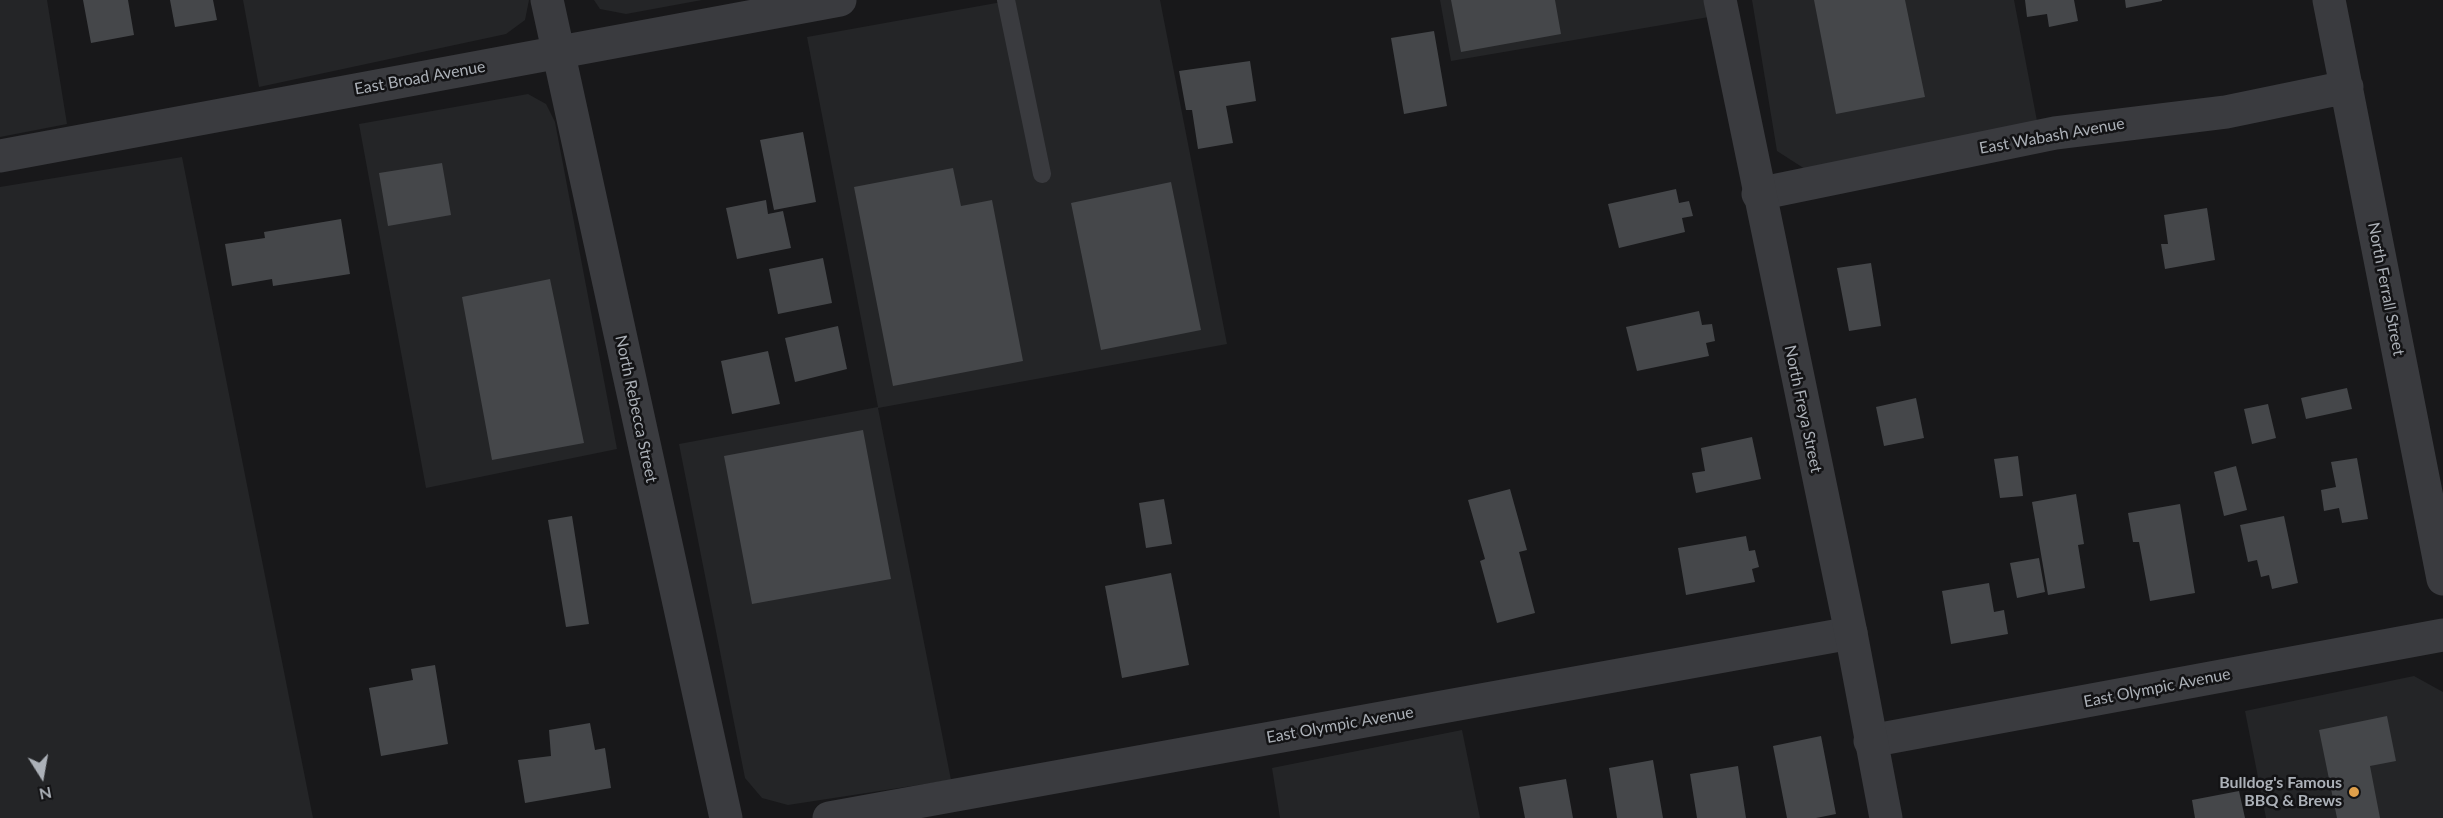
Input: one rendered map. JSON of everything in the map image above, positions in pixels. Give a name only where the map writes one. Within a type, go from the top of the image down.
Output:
[{"type":"street","name":"North Rebecca Street","points":[[547,0],[726,818]]},
{"type":"street","name":"East Broad Avenue","points":[[0,156],[840,0]]},
{"type":"street","name":"North Freya Street","points":[[1720,0],[1758,194],[1851,633],[1886,818]]},
{"type":"street","name":"North Ferrall Street","points":[[2329,0],[2443,579]]},
{"type":"street","name":"East Wabash Avenue","points":[[1758,194],[2055,133],[2226,112],[2347,87]]},
{"type":"street","name":"East Olympic Avenue","points":[[829,818],[1851,633]]},
{"type":"street","name":"East Olympic Avenue","points":[[1870,741],[2443,635]]},
{"type":"lane","points":[[1006,0],[1042,174]]},
{"type":"shaded area","points":[[0,0],[47,0],[67,124],[0,137]]},
{"type":"shaded area","points":[[243,0],[529,0],[525,20],[506,34],[259,87]]},
{"type":"shaded area","points":[[594,0],[702,0],[626,14],[600,9]]},
{"type":"shaded area","points":[[1013,0],[1160,0],[1227,344],[878,408],[951,780],[788,805],[762,798],[745,778],[679,444],[878,407],[807,37]]},
{"type":"shaded area","points":[[1440,0],[1707,0],[1709,17],[1451,61]]},
{"type":"shaded area","points":[[1752,0],[2014,0],[2037,121],[1805,169],[1777,151]]},
{"type":"shaded area","points":[[528,94],[546,104],[555,122],[617,449],[426,488],[359,124]]},
{"type":"shaded area","points":[[182,157],[313,818],[0,818],[0,187]]},
{"type":"shaded area","points":[[2414,676],[2443,692],[2443,818],[2266,818],[2245,711]]},
{"type":"shaded area","points":[[1462,730],[1480,818],[1280,818],[1272,768]]},
{"type":"building","points":[[83,0],[128,0],[134,35],[91,43]]},
{"type":"building","points":[[170,0],[213,0],[217,20],[175,27]]},
{"type":"building","points":[[1451,0],[1555,0],[1561,34],[1461,52]]},
{"type":"building","points":[[1814,0],[1905,0],[1925,97],[1836,114]]},
{"type":"building","points":[[2025,0],[2074,0],[2078,21],[2049,27],[2047,14],[2027,17]]},
{"type":"building","points":[[2125,0],[2162,0],[2162,1],[2126,8]]},
{"type":"building","points":[[1434,31],[1447,106],[1404,114],[1391,38]]},
{"type":"building","points":[[1250,61],[1256,101],[1226,106],[1233,143],[1198,149],[1192,110],[1186,110],[1179,71]]},
{"type":"building","points":[[803,132],[816,202],[774,210],[760,140]]},
{"type":"building","points":[[442,163],[451,215],[388,226],[379,173]]},
{"type":"building","points":[[953,168],[961,206],[992,200],[1023,361],[893,386],[854,187]]},
{"type":"building","points":[[1171,182],[1201,330],[1101,350],[1071,203]]},
{"type":"building","points":[[1676,189],[1679,203],[1689,201],[1693,216],[1682,218],[1685,232],[1619,248],[1608,204]]},
{"type":"building","points":[[766,200],[768,214],[783,211],[791,248],[737,259],[726,208]]},
{"type":"building","points":[[2207,208],[2215,260],[2165,269],[2161,244],[2168,244],[2164,215]]},
{"type":"building","points":[[341,219],[350,274],[273,286],[272,279],[232,286],[225,244],[265,238],[264,232]]},
{"type":"building","points":[[823,258],[832,303],[778,314],[769,269]]},
{"type":"building","points":[[1871,263],[1881,326],[1849,331],[1837,268]]},
{"type":"building","points":[[550,279],[584,443],[492,460],[462,297]]},
{"type":"building","points":[[1699,311],[1702,325],[1712,324],[1715,341],[1706,343],[1709,356],[1637,371],[1626,327]]},
{"type":"building","points":[[838,326],[847,369],[795,382],[785,338]]},
{"type":"building","points":[[768,351],[780,404],[732,414],[721,361]]},
{"type":"building","points":[[2347,388],[2352,409],[2306,419],[2301,398]]},
{"type":"building","points":[[1916,398],[1924,438],[1884,446],[1876,407]]},
{"type":"building","points":[[2268,404],[2276,438],[2252,444],[2244,409]]},
{"type":"building","points":[[863,430],[891,579],[752,604],[724,456]]},
{"type":"building","points":[[1752,437],[1761,479],[1696,493],[1692,473],[1705,471],[1701,448]]},
{"type":"building","points":[[2018,456],[2023,496],[2000,498],[1994,459]]},
{"type":"building","points":[[2357,458],[2368,519],[2342,523],[2339,508],[2324,511],[2321,490],[2336,487],[2331,462]]},
{"type":"building","points":[[2236,466],[2247,510],[2224,516],[2214,472]]},
{"type":"building","points":[[1510,489],[1527,550],[1519,552],[1535,613],[1497,623],[1480,561],[1485,559],[1468,500]]},
{"type":"building","points":[[2076,494],[2084,544],[2078,545],[2085,588],[2048,595],[2032,502]]},
{"type":"building","points":[[1164,499],[1172,544],[1146,548],[1139,503]]},
{"type":"building","points":[[2180,504],[2195,593],[2150,601],[2139,542],[2133,542],[2128,513]]},
{"type":"building","points":[[572,516],[589,624],[566,627],[548,520]]},
{"type":"building","points":[[2284,516],[2298,583],[2272,589],[2269,575],[2261,577],[2257,560],[2248,562],[2240,525]]},
{"type":"building","points":[[1746,536],[1749,551],[1755,550],[1759,567],[1752,569],[1755,582],[1686,595],[1678,548]]},
{"type":"building","points":[[2039,558],[2045,592],[2017,598],[2010,563]]},
{"type":"building","points":[[1171,573],[1189,665],[1122,678],[1105,586]]},
{"type":"building","points":[[1989,583],[1994,612],[2004,610],[2008,634],[1951,644],[1942,591]]},
{"type":"building","points":[[435,665],[448,744],[381,756],[369,688],[413,680],[411,669]]},
{"type":"building","name":"Bulldog's Famous BBQ & Brews","points":[[2387,716],[2396,761],[2370,766],[2380,818],[2337,818],[2319,730]]},
{"type":"building","points":[[590,723],[595,750],[605,748],[611,788],[525,803],[518,760],[551,756],[549,730]]},
{"type":"building","points":[[1821,736],[1836,814],[1816,818],[1787,818],[1773,746]]},
{"type":"building","points":[[1653,760],[1663,818],[1617,818],[1609,768]]},
{"type":"building","points":[[1738,766],[1746,818],[1697,818],[1690,774]]},
{"type":"building","points":[[1566,779],[1573,818],[1525,818],[1519,787]]},
{"type":"building","points":[[2239,791],[2245,818],[2195,818],[2192,800]]},
{"type":"place","name":"Bulldog's Famous BBQ & Brews","points":[[2354,792]]}]
